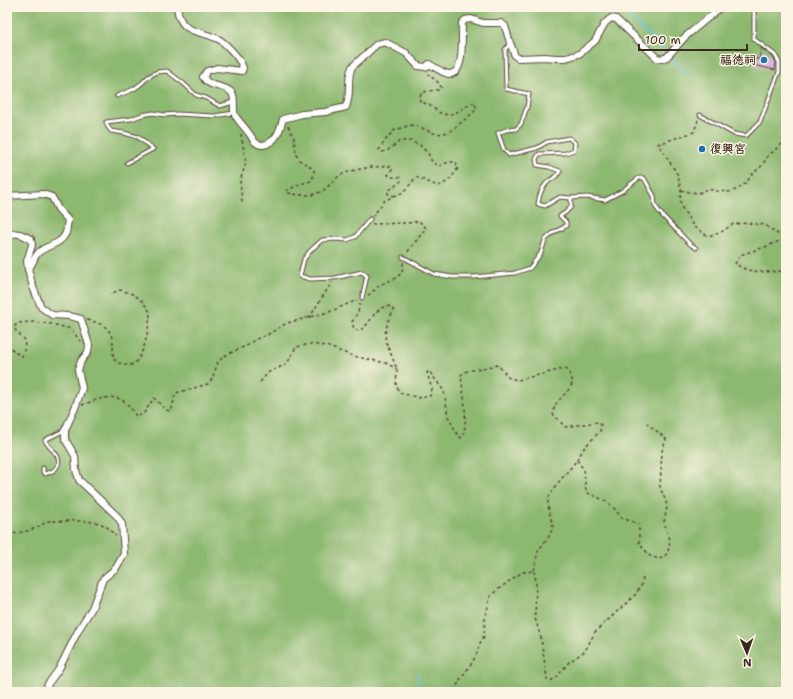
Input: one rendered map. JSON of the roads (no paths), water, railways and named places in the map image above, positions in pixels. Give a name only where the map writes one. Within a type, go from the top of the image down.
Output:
[{"type":"street","points":[[177,7],[183,24],[189,29],[221,40],[239,59],[243,68],[242,71],[217,68],[207,71],[203,77],[205,81],[212,85],[229,90],[233,95],[234,113],[238,120],[248,130],[256,143],[262,146],[270,143],[277,136],[283,119],[302,114],[325,112],[346,107],[350,92],[350,72],[352,67],[377,44],[385,42],[406,53],[418,66],[426,67],[429,64],[443,72],[450,74],[454,73],[461,62],[462,23],[465,20],[483,23],[501,23],[505,26],[515,56],[518,58],[566,58],[579,54],[595,41],[605,23],[611,18],[616,19],[657,58],[662,59],[666,57],[685,37],[721,7]]},
{"type":"street","points":[[7,196],[43,194],[52,197],[58,209],[68,220],[66,232],[60,241],[39,252],[28,269]]},
{"type":"street","points":[[7,240],[12,234],[16,233],[20,233],[31,239],[32,245],[27,261],[28,269],[41,307],[52,315],[69,316],[81,319],[90,345],[88,352],[81,361],[78,370],[82,388],[65,430],[65,439],[75,456],[76,470],[79,480],[117,516],[122,524],[124,554],[116,568],[103,580],[92,608],[79,629],[59,670],[48,684],[45,692]]},
{"type":"lane","points":[[700,115],[734,134],[746,136],[760,122],[779,72],[779,62],[775,55],[754,39],[754,7]]},
{"type":"lane","points":[[510,43],[505,50],[506,89],[529,94],[527,107],[521,124],[516,129],[498,133],[504,150],[509,156],[537,148],[547,142],[569,138],[575,143],[574,150],[566,153],[539,154],[536,159],[537,165],[549,166],[560,171],[558,176],[542,188],[538,204],[545,206],[560,197],[587,197],[605,200],[624,190],[638,178],[644,178],[654,196],[655,206],[690,244],[696,248]]},
{"type":"lane","points":[[117,96],[134,89],[148,77],[157,72],[167,71],[196,95],[206,98],[220,106],[233,102]]},
{"type":"lane","points":[[127,163],[153,149],[138,137],[111,131],[106,122],[131,119],[153,113],[165,115],[177,114],[214,116],[234,113]]},
{"type":"lane","points":[[403,258],[434,274],[452,277],[500,275],[515,273],[530,268],[541,253],[545,240],[553,233],[566,226],[566,222],[560,216],[571,207],[571,198]]},
{"type":"lane","points":[[362,298],[367,276],[362,272],[335,278],[310,279],[300,276],[304,259],[322,240],[347,240],[355,237],[370,219]]},
{"type":"lane","points":[[42,468],[45,474],[54,471],[58,465],[59,459],[46,444],[45,440],[65,430]]},
{"type":"waterway","points":[[621,7],[621,9],[688,75]]},
{"type":"waterway","points":[[418,673],[419,692]]},
{"type":"place","name":"福德祠","points":[[764,60]]},
{"type":"place","name":"復興宮","points":[[702,149]]}]
